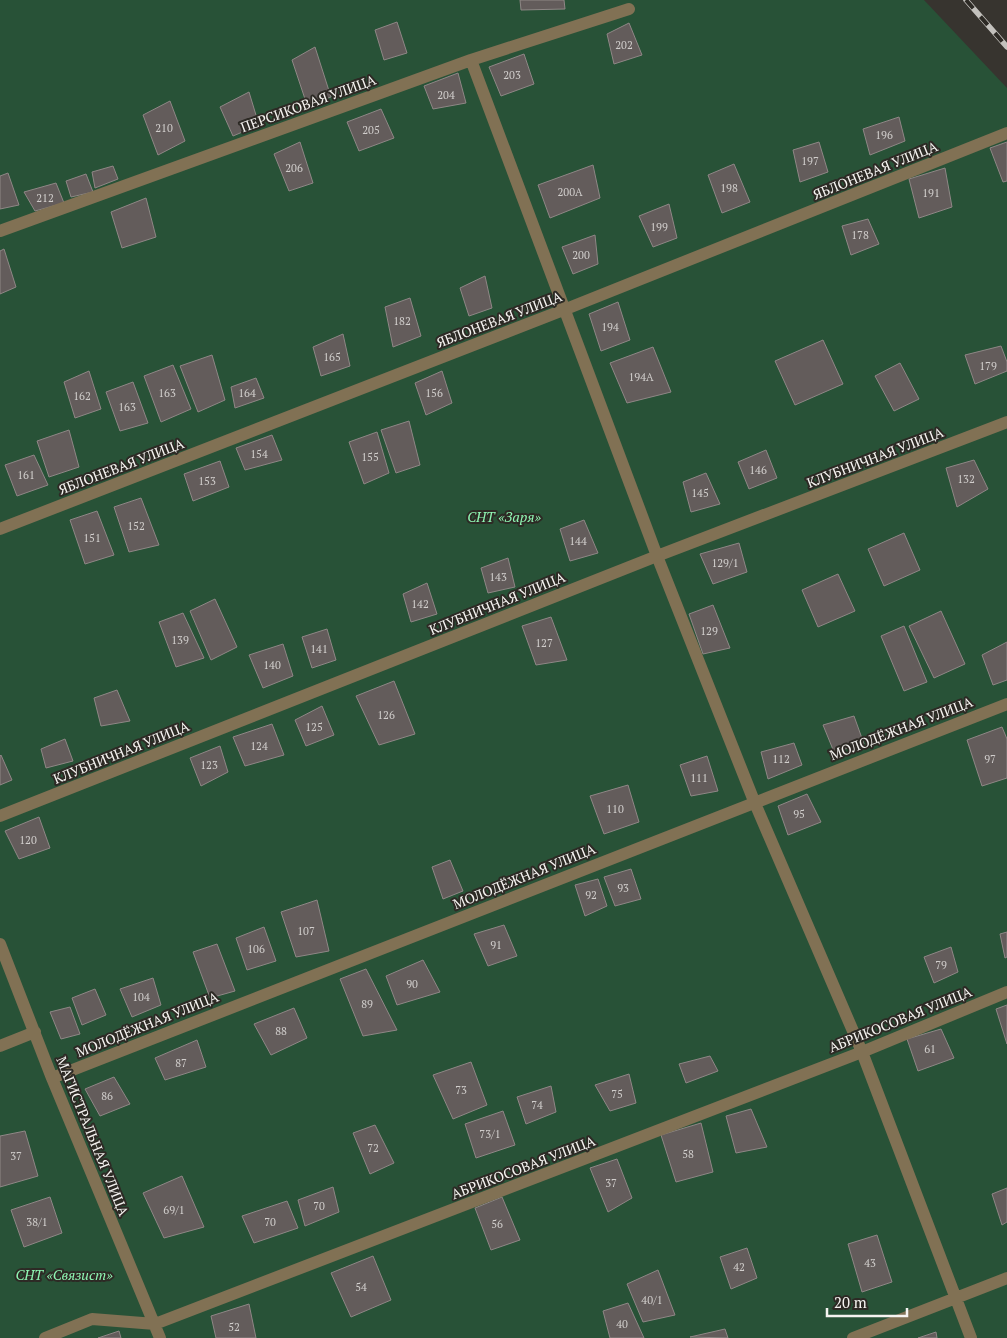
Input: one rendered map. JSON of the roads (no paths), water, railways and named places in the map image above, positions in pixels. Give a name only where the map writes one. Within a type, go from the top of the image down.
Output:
[{"type":"street","name":"ПЕРСИКОВАЯ УЛИЦА","points":[[0,231],[471,60],[629,9]]},
{"type":"street","points":[[471,60],[566,309],[657,556],[754,801],[862,1052],[971,1338]]},
{"type":"street","name":"ЯБЛОНЕВАЯ УЛИЦА","points":[[0,529],[566,309],[1007,133]]},
{"type":"street","name":"КЛУБНИЧНАЯ УЛИЦА","points":[[0,816],[657,556],[1007,422]]},
{"type":"street","name":"МОЛОДЁЖНАЯ УЛИЦА","points":[[52,1078],[754,801],[1007,704]]},
{"type":"street","name":"МАГИСТРАЛЬНАЯ УЛИЦА","points":[[0,944],[52,1078],[160,1338]]},
{"type":"street","name":"АБРИКОСОВАЯ УЛИЦА","points":[[45,1338],[92,1319],[155,1324],[862,1052],[1007,992]]},
{"type":"street","points":[[0,1046],[35,1032]]},
{"type":"street","points":[[853,1338],[1007,1278]]},
{"type":"railway","points":[[966,0],[1007,47]]},
{"type":"park label","name":"СНТ «Заря»","points":[[504,516]]},
{"type":"park label","name":"СНТ «Связист»","points":[[64,1274]]}]
